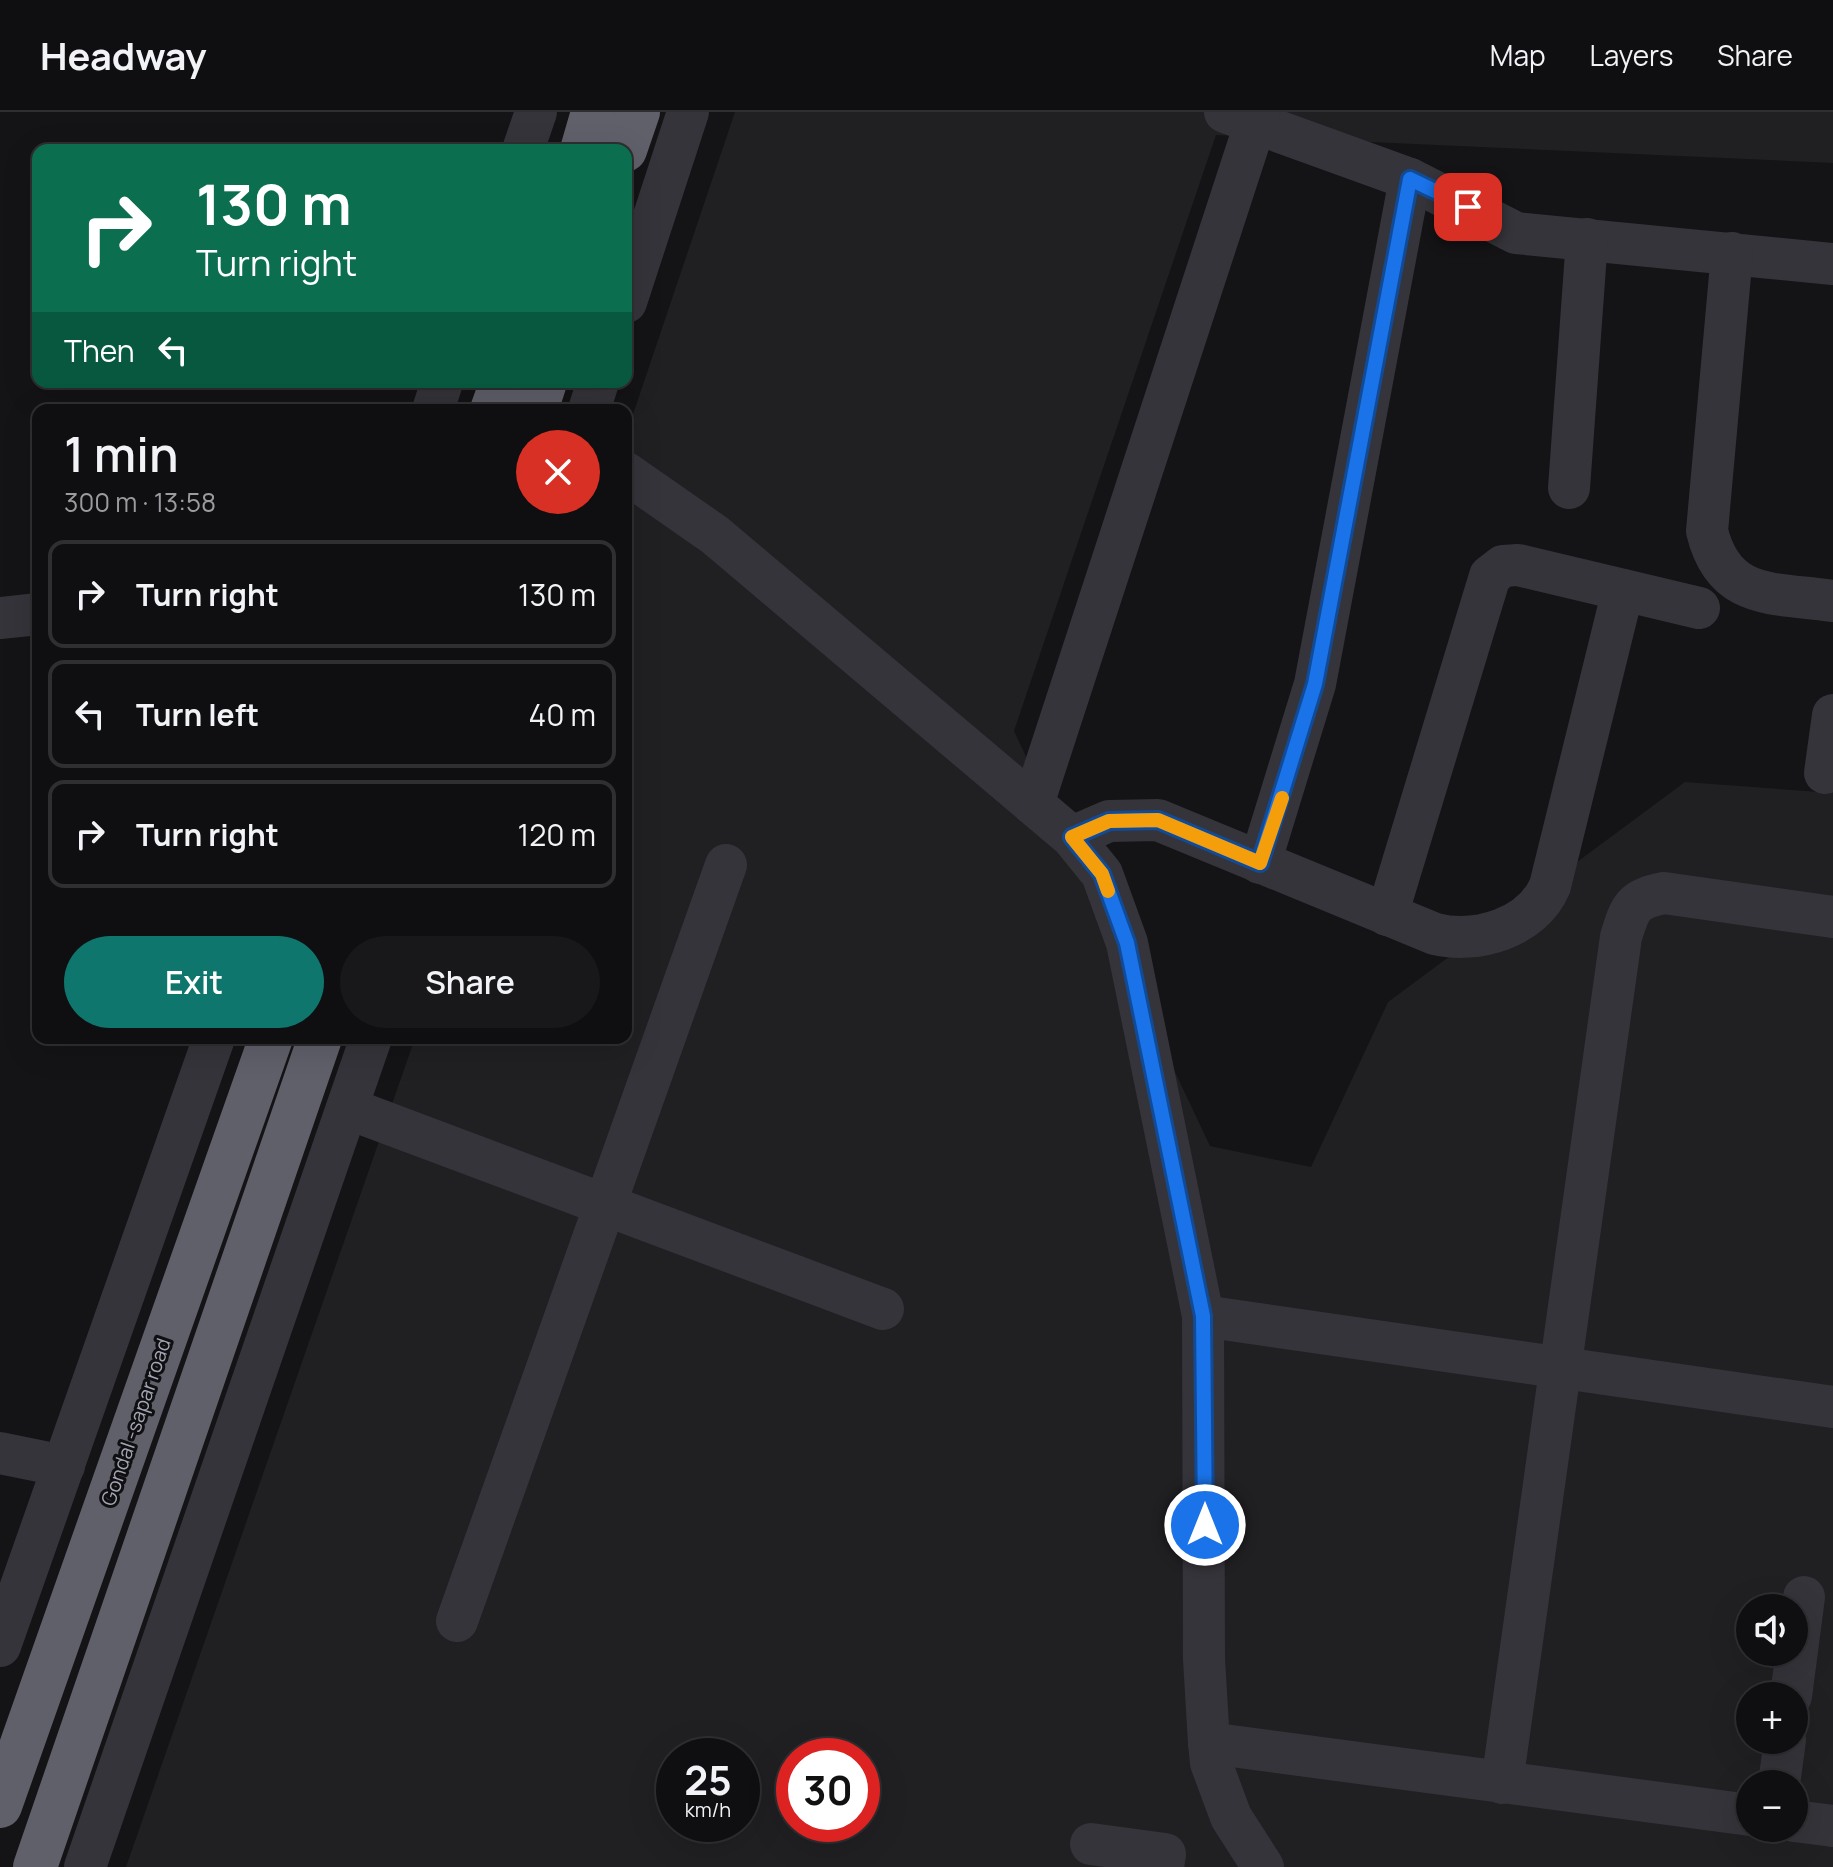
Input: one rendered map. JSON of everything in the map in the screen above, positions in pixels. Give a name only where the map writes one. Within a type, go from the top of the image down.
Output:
[{"type":"highway","points":[[584,144],[593,112]]},
{"type":"highway","points":[[627,144],[638,112]]},
{"type":"highway","name":"Gondal -sapar road","points":[[0,1806],[269,1044]]},
{"type":"highway","points":[[35,1867],[318,1044]]},
{"type":"street","points":[[525,144],[536,112]]},
{"type":"street","points":[[632,284],[688,112]]},
{"type":"street","points":[[1033,804],[1247,115],[1410,179],[1516,233],[1833,264]]},
{"type":"street","points":[[1260,863],[1315,684],[1410,179]]},
{"type":"street","points":[[1569,488],[1587,239]]},
{"type":"street","points":[[1732,253],[1707,531],[1713,555],[1726,574],[1745,589],[1833,601]]},
{"type":"street","points":[[632,477],[715,535],[1072,837],[1102,874],[1127,943],[1203,1316],[1204,1659],[1211,1763],[1231,1817],[1263,1867]]},
{"type":"street","points":[[1387,915],[1490,576],[1503,566],[1518,565],[1699,608]]},
{"type":"street","points":[[1072,837],[1109,821],[1158,820],[1387,915],[1459,940],[1523,921],[1542,905],[1554,871],[1623,590]]},
{"type":"street","points":[[0,618],[32,615]]},
{"type":"street","points":[[1825,773],[1833,715]]},
{"type":"street","points":[[457,1621],[726,865]]},
{"type":"street","points":[[1502,1783],[1621,937],[1630,911],[1643,897],[1664,893],[1833,917]]},
{"type":"street","points":[[0,1646],[212,1044]]},
{"type":"street","points":[[85,1867],[369,1044]]},
{"type":"street","points":[[347,1108],[883,1309]]},
{"type":"street","points":[[1203,1316],[1561,1367],[1831,1395]]},
{"type":"street","points":[[0,1453],[64,1466]]},
{"type":"street","points":[[1209,1743],[1736,1813]]},
{"type":"street","points":[[1808,1823],[1833,1826]]},
{"type":"street","points":[[1091,1844],[1165,1854],[1163,1867]]},
{"type":"shaded area","points":[[735,112],[1833,112],[1833,163],[1216,135],[1014,731],[1210,1146],[1311,1167],[1388,1002],[1685,782],[1833,793],[1833,1867],[126,1867],[413,1044],[632,1044],[632,417]]},
{"type":"slow traffic","points":[[1108,891],[1102,874],[1072,837],[1109,821],[1131,818],[1158,820],[1260,863],[1282,798]]},
{"type":"route","points":[[1205,1525],[1203,1316],[1127,943],[1102,874],[1072,837],[1109,821],[1131,818],[1158,820],[1260,863],[1315,684],[1346,535],[1410,179],[1468,207]]}]
